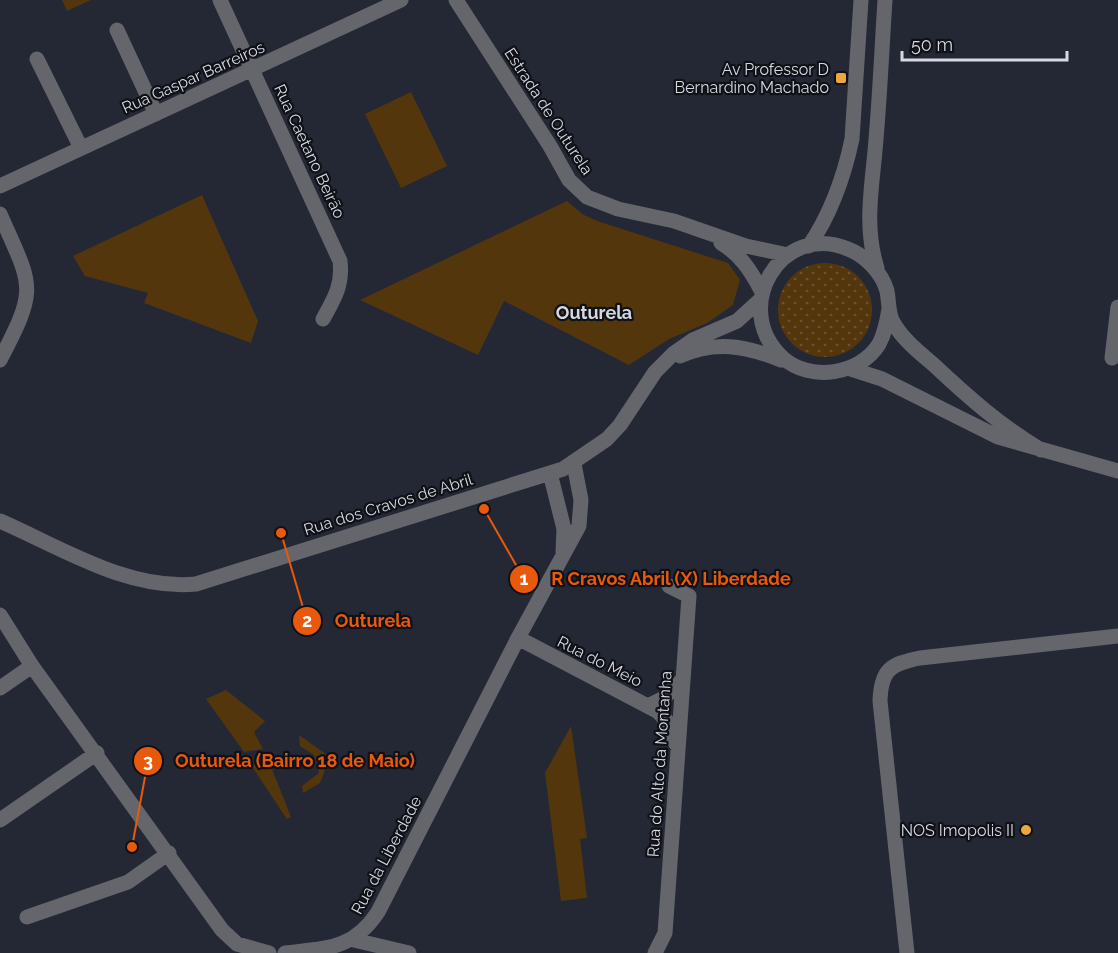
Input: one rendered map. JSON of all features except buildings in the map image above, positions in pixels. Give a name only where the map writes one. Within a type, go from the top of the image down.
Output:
[{"type":"street","name":"Rua Caetano Beirão","points":[[220,0],[340,261],[342,277],[339,288],[322,319]]},
{"type":"street","name":"Rua Gaspar Barreiros","points":[[0,186],[401,0]]},
{"type":"street","name":"Estrada de Outurela","points":[[456,0],[550,147],[561,169],[577,189],[602,204],[675,221],[746,246],[788,255]]},
{"type":"street","points":[[809,246],[830,207],[847,162],[852,140],[861,0]]},
{"type":"street","points":[[878,273],[871,251],[869,203],[876,141],[885,0]]},
{"type":"street","points":[[117,30],[156,114]]},
{"type":"street","points":[[37,59],[81,148]]},
{"type":"street","points":[[0,214],[24,268],[28,280],[28,294],[18,327],[0,360]]},
{"type":"street","name":"Estrada de Outurela","points":[[703,231],[734,250],[746,263],[761,296]]},
{"type":"street","name":"Estrada de Outurela","points":[[889,309],[886,328],[878,345],[865,359],[848,368],[828,373],[807,371],[788,362],[775,350],[765,335],[760,318],[761,296],[776,265],[788,255],[809,246],[829,244],[848,249],[865,258],[878,273],[886,290],[889,309],[898,330],[963,393],[1008,430],[1041,450]]},
{"type":"street","points":[[550,473],[574,464],[594,450],[620,425],[655,372],[693,340],[737,321],[761,296]]},
{"type":"street","points":[[1112,358],[1118,307]]},
{"type":"street","points":[[655,372],[695,349],[715,346],[737,346],[788,362]]},
{"type":"street","name":"Estrada de Outurela","points":[[848,368],[882,379],[971,426],[1041,450],[1118,471]]},
{"type":"street","name":"Rua da Liberdade","points":[[285,953],[319,951],[354,940],[367,928],[378,912],[518,638],[579,526],[582,512],[574,464]]},
{"type":"street","name":"Rua da Liberdade","points":[[550,473],[564,530],[561,561]]},
{"type":"street","name":"Rua dos Cravos de Abril","points":[[0,521],[118,573],[145,582],[195,584],[550,473]]},
{"type":"street","name":"Rua do Alto da Montanha","points":[[655,953],[665,933],[688,596],[669,586]]},
{"type":"street","points":[[0,615],[32,666],[169,853],[222,930],[237,944],[269,953]]},
{"type":"street","points":[[907,953],[880,701],[884,675],[898,663],[920,658],[1118,636]]},
{"type":"street","name":"Rua do Meio","points":[[518,638],[648,706],[666,720],[678,750]]},
{"type":"street","points":[[0,688],[32,666]]},
{"type":"street","points":[[648,706],[664,698],[683,679]]},
{"type":"street","points":[[0,820],[97,753]]},
{"type":"street","points":[[27,917],[128,882],[169,853]]},
{"type":"street","points":[[354,940],[409,953]]},
{"type":"shaded area","points":[[62,0],[91,0],[67,11]]},
{"type":"shaded area","points":[[411,92],[447,166],[401,188],[365,114]]},
{"type":"shaded area","points":[[202,195],[258,321],[251,343],[144,303],[148,293],[85,276],[73,256]]},
{"type":"shaded area","points":[[567,201],[582,214],[597,221],[728,263],[740,280],[733,305],[707,323],[669,339],[629,365],[504,301],[478,355],[360,300]]},
{"type":"shaded area","points":[[825,263],[843,266],[858,277],[869,292],[872,310],[869,328],[858,343],[843,354],[825,357],[807,354],[792,343],[781,328],[778,310],[781,292],[792,277],[807,266]]},
{"type":"shaded area","points":[[226,690],[265,721],[254,732],[263,749],[244,752],[206,699]]},
{"type":"shaded area","points":[[571,726],[587,838],[580,839],[587,898],[561,901],[545,773]]},
{"type":"shaded area","points":[[299,735],[330,757],[320,783],[303,793],[302,786],[319,773],[314,755],[300,746]]},
{"type":"shaded area","points":[[270,764],[291,817],[287,819],[251,765]]},
{"type":"place","name":"Av Professor D Bernardino Machado","points":[[841,78]]},
{"type":"place","name":"R Cravos Abril (X) Liberdade","points":[[484,509]]},
{"type":"place","name":"Outurela","points":[[281,533]]},
{"type":"place","name":"NOS Imopolis II","points":[[1026,830]]},
{"type":"place","name":"Outurela (Bairro 18 de Maio)","points":[[132,847]]},
{"type":"district","name":"Outurela","points":[[594,313]]}]
